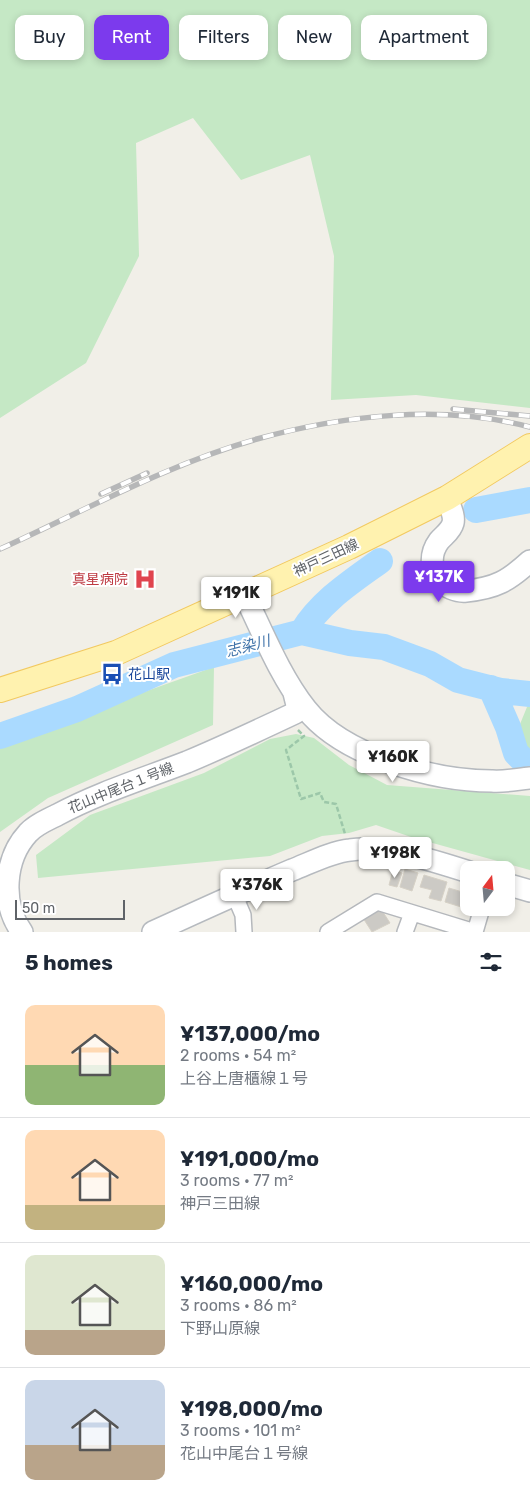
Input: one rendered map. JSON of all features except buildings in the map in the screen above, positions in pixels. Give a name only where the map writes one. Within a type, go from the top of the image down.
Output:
[{"type":"main road","name":"神戸三田線","points":[[0,690],[116,653],[245,596],[349,548],[446,498],[530,446]]},
{"type":"street","points":[[446,498],[454,516],[453,523],[450,530],[439,541],[432,559],[436,575],[442,583],[462,592],[497,586],[510,579],[530,561]]},
{"type":"street","points":[[245,596],[294,693],[307,711],[334,736],[405,768],[447,777],[493,782],[530,778]]},
{"type":"street","name":"花山中尾台１号線","points":[[22,932],[17,926],[7,892],[8,880],[17,848],[28,832],[74,806],[190,760],[295,713],[297,705],[294,693]]},
{"type":"street","points":[[152,932],[234,894],[315,861],[349,850],[390,851],[460,869]]},
{"type":"street","points":[[515,887],[530,891]]},
{"type":"street","points":[[234,894],[243,915],[244,932]]},
{"type":"street","points":[[328,932],[377,902],[475,932],[480,916]]},
{"type":"street","points":[[405,932],[412,912]]},
{"type":"path","points":[[277,721],[282,729],[295,728],[304,736],[286,750],[301,799],[320,793],[324,802],[336,804],[349,850]]},
{"type":"green space","points":[[0,0],[530,0],[530,408],[416,395],[331,400],[334,256],[310,155],[241,180],[193,118],[136,143],[139,256],[86,363],[0,418]]},
{"type":"green space","points":[[214,667],[213,725],[48,798],[0,832],[0,746],[29,733]]},
{"type":"green space","points":[[530,705],[530,754],[507,756],[527,707]]},
{"type":"green space","points":[[296,734],[314,738],[349,765],[387,785],[530,796],[530,870],[515,866],[515,861],[498,861],[411,837],[376,825],[349,833],[322,836],[270,856],[38,878],[36,855],[90,815],[204,773],[270,739]]},
{"type":"waterway","points":[[476,510],[530,500]]},
{"type":"waterway","points":[[302,632],[327,601],[380,561]]},
{"type":"waterway","name":"志染川","points":[[0,736],[77,709],[174,665],[302,632],[350,643],[384,647],[430,664],[458,680],[501,691],[530,694]]},
{"type":"waterway","points":[[491,688],[508,727],[516,753],[530,767]]},
{"type":"railway","points":[[453,409],[530,416]]},
{"type":"railway","points":[[0,549],[191,461],[224,449],[290,431],[358,419],[428,414],[497,420],[530,427]]},
{"type":"railway","points":[[101,494],[147,473]]},
{"type":"place","name":"真星病院","points":[[145,579]]},
{"type":"place","name":"花山駅","points":[[112,674]]}]
